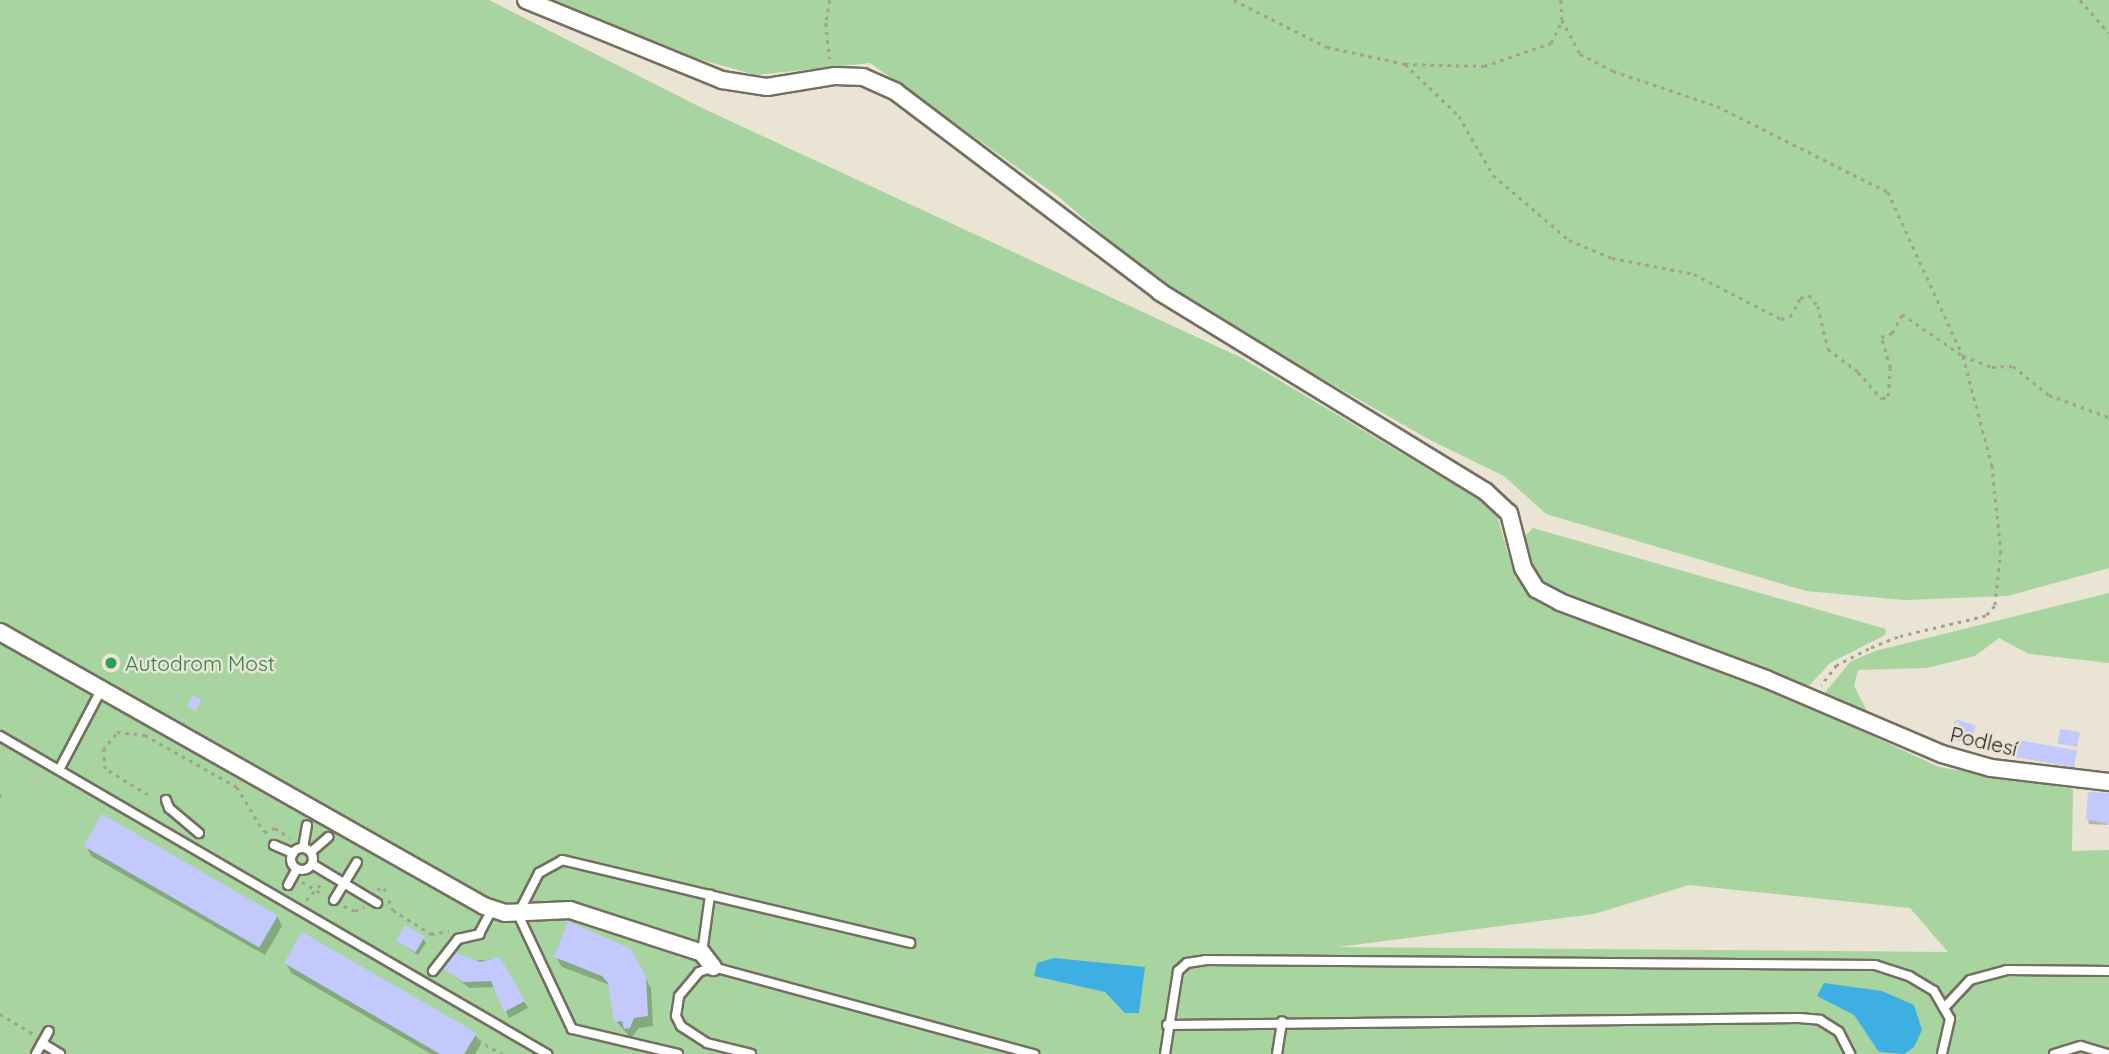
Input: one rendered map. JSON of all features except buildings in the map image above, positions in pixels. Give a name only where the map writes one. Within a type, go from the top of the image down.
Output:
[{"type":"street","name":"Podlesí","points":[[527,1],[722,80],[767,87],[835,76],[863,77],[895,92],[1160,292],[1485,491],[1509,513],[1523,568],[1536,589],[1560,603],[1811,699],[1942,754],[1991,768],[2109,782]]},
{"type":"street","points":[[0,632],[492,910],[518,914],[570,910],[702,953],[713,967]]},
{"type":"lane","points":[[59,769],[101,690]]},
{"type":"lane","points":[[0,736],[547,1054]]},
{"type":"lane","points":[[166,800],[169,808],[199,833]]},
{"type":"lane","points":[[307,825],[307,850],[312,864],[377,903]]},
{"type":"lane","points":[[274,845],[293,853],[307,850],[328,837]]},
{"type":"lane","points":[[293,853],[291,861],[297,869],[305,870],[312,864]]},
{"type":"lane","points":[[678,1054],[572,1029],[518,914],[539,873],[562,860],[910,943]]},
{"type":"lane","points":[[334,901],[356,862]]},
{"type":"lane","points":[[288,885],[297,869]]},
{"type":"lane","points":[[702,953],[710,895]]},
{"type":"lane","points":[[433,971],[458,939],[479,934],[492,910]]},
{"type":"lane","points":[[1166,1054],[1167,1025],[1178,971],[1187,963],[1205,960],[1875,965],[1909,976],[1934,990],[1950,1019],[1942,1054]]},
{"type":"lane","points":[[751,1054],[692,1036],[676,1017],[684,987],[699,972],[713,967],[1034,1054]]},
{"type":"lane","points":[[1944,1007],[1970,980],[2007,970],[2109,971]]},
{"type":"lane","points":[[1167,1025],[1282,1021],[1799,1018],[1820,1020],[1839,1032],[1850,1054]]},
{"type":"lane","points":[[1277,1054],[1282,1021]]},
{"type":"lane","points":[[36,1054],[49,1031]]},
{"type":"lane","points":[[43,1042],[60,1054]]},
{"type":"lane","points":[[2054,1054],[2081,1046],[2108,1053]]},
{"type":"path","points":[[830,0],[826,23],[835,76]]},
{"type":"path","points":[[1234,0],[1328,47],[1405,64],[1484,66],[1551,43],[1562,20],[1562,0]]},
{"type":"path","points":[[2080,0],[2109,33]]},
{"type":"path","points":[[1562,20],[1580,54],[1591,60],[1717,106],[1888,191],[1963,356],[1992,465],[2001,551],[1995,606],[1986,616],[1898,637],[1858,654],[1837,665],[1811,699]]},
{"type":"path","points":[[1405,64],[1459,116],[1493,176],[1569,240],[1612,258],[1694,274],[1781,319],[1790,317],[1800,298],[1809,295],[1818,306],[1828,349],[1858,372],[1882,399],[1888,396],[1890,369],[1881,337],[1892,334],[1902,314],[1963,356],[1992,367],[2013,366],[2049,395],[2109,417]]},
{"type":"path","points":[[148,795],[105,769],[103,750],[117,732],[145,735],[237,787],[264,832],[275,828],[291,841]]},
{"type":"path","points":[[300,910],[313,888],[327,884]]},
{"type":"path","points":[[0,1014],[43,1042]]},
{"type":"path","points":[[478,1040],[502,1054]]},
{"type":"green space","points":[[0,0],[489,0],[702,108],[1242,358],[1495,509],[1515,577],[1559,611],[1799,702],[1939,767],[2073,789],[2072,851],[2109,850],[2109,1054],[0,1054]],"holes":[[[1689,885],[1910,908],[1948,952],[1338,947],[1594,914]]]},
{"type":"green space","points":[[543,0],[2109,0],[2109,568],[2008,596],[1904,600],[1806,591],[1546,514],[1504,476],[1430,440],[1167,290],[1059,197],[870,63],[756,75],[695,58]]},
{"type":"green space","points":[[1533,528],[1886,629],[1885,635],[1830,663],[1805,690],[1558,596],[1528,569],[1524,537]]},
{"type":"green space","points":[[2109,593],[2109,663],[2029,654],[1999,638],[1975,656],[1927,668],[1858,670],[1854,686],[1869,715],[1823,695],[1850,662],[1875,651]]},
{"type":"water","points":[[1054,958],[1145,967],[1139,1013],[1125,1013],[1105,992],[1034,976],[1037,963]]},
{"type":"water","points":[[1824,983],[1882,991],[1914,1005],[1922,1030],[1914,1047],[1904,1054],[1879,1052],[1854,1015],[1817,996]]},
{"type":"place","name":"Autodrom Most","points":[[111,663]]}]
